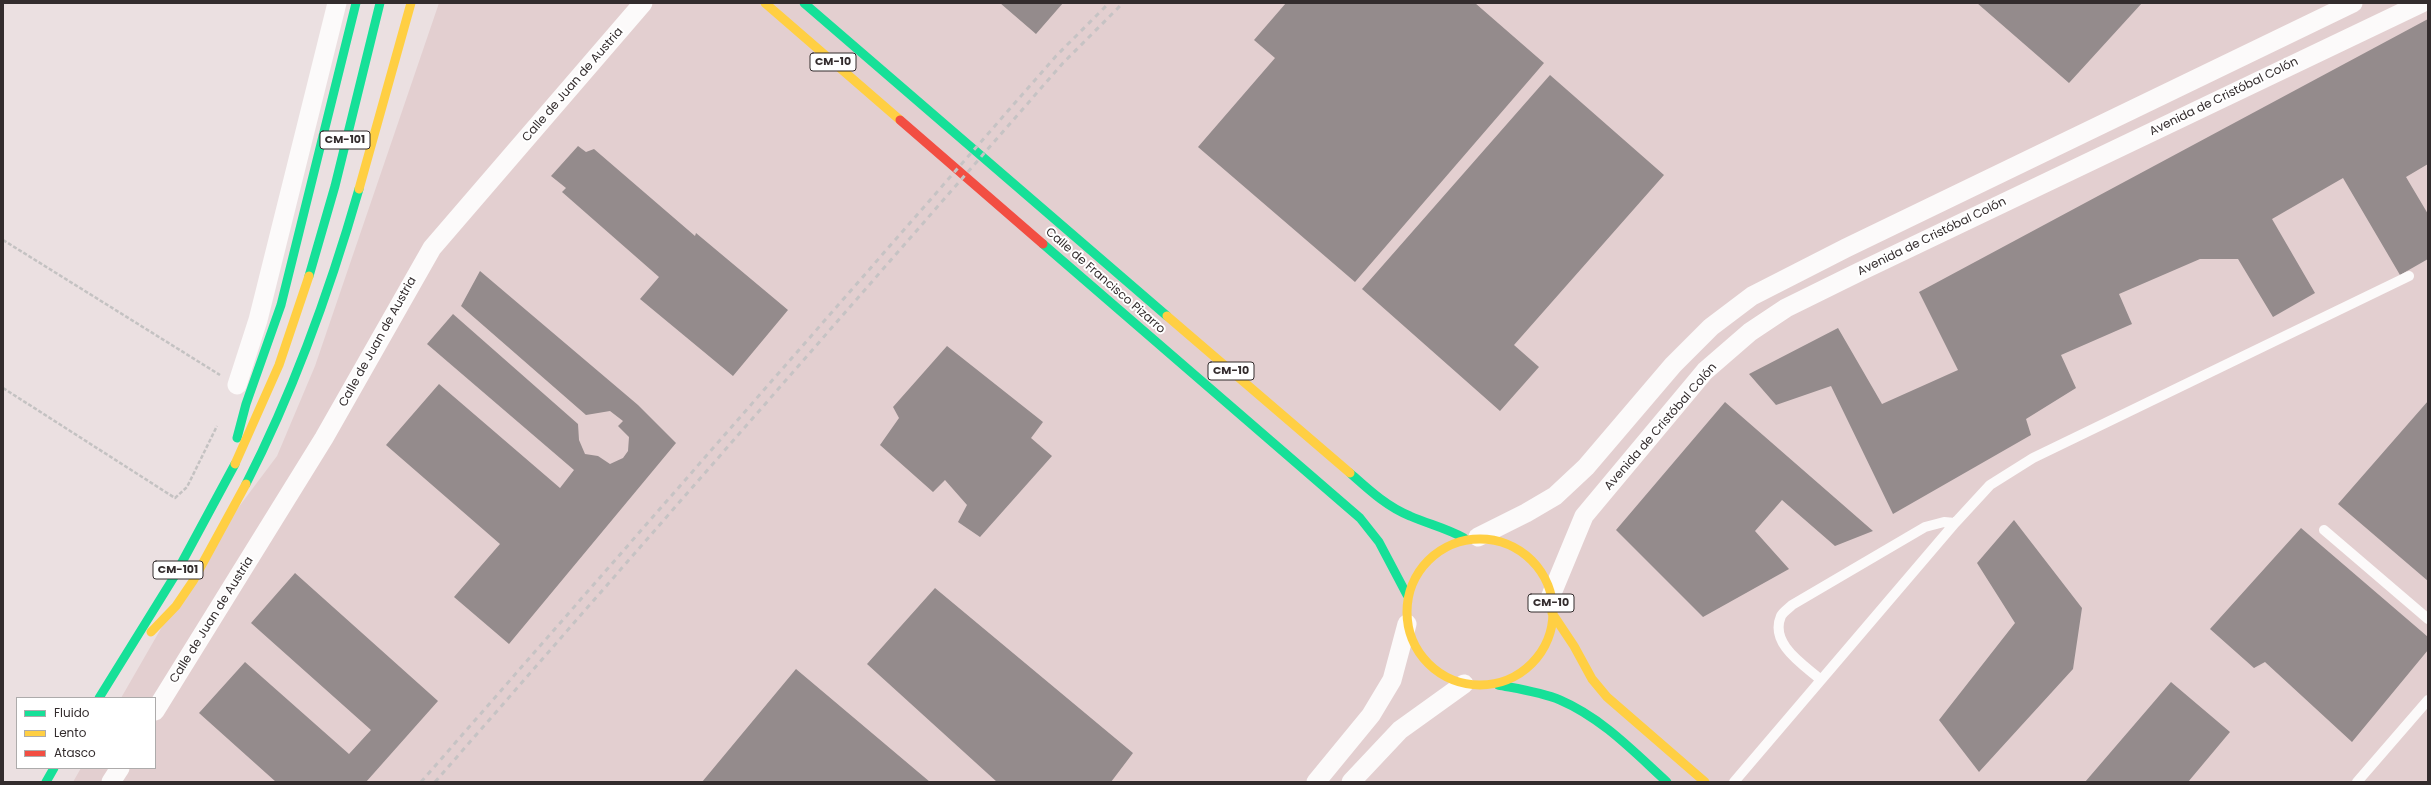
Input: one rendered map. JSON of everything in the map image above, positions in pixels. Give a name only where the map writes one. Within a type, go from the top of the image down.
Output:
[{"type":"main road","points":[[229,476],[242,413],[270,344],[281,305],[356,3]]},
{"type":"main road","name":"CM-101","points":[[100,697],[205,523],[229,476],[279,365],[310,277],[380,3]]},
{"type":"main road","points":[[122,661],[179,602],[243,492],[283,407],[339,260],[411,3]]},
{"type":"main road","name":"Calle de Francisco Pizarro","points":[[764,3],[994,199],[1360,518],[1379,542],[1407,595]]},
{"type":"main road","name":"Calle de Francisco Pizarro","points":[[804,3],[1377,497],[1409,516],[1471,537]]},
{"type":"main road","name":"CM-10","points":[[1667,782],[1606,729],[1578,710],[1544,694],[1498,685],[1464,684],[1443,672],[1426,658],[1407,624],[1407,595],[1414,578],[1428,561],[1443,549],[1471,537],[1495,540],[1511,546],[1525,557],[1541,575],[1551,606],[1592,679],[1607,697],[1705,782]]},
{"type":"main road","name":"CM-10","points":[[1498,685],[1516,677],[1545,647],[1551,606]]},
{"type":"main road","points":[[46,782],[53,769]]},
{"type":"street","points":[[237,385],[258,320],[337,3]]},
{"type":"street","name":"Calle de Juan de Austria","points":[[156,709],[324,438],[432,248],[643,3]]},
{"type":"street","points":[[1471,537],[1526,513],[1555,496],[1586,467],[1673,365],[1711,327],[1752,296],[1853,245],[2353,3]]},
{"type":"street","name":"Avenida de Cristóbal Colón","points":[[1551,606],[1584,516],[1705,371],[1750,332],[1786,308],[1859,272],[2422,3]]},
{"type":"street","points":[[1316,782],[1371,715],[1392,680],[1407,624]]},
{"type":"street","points":[[1350,782],[1400,730],[1464,684]]},
{"type":"street","points":[[111,782],[119,769]]},
{"type":"lane","points":[[1734,782],[1955,522],[1990,484],[2033,458],[2409,276]]},
{"type":"lane","points":[[1822,680],[1786,649],[1779,632],[1781,616],[1792,605],[1925,527],[1944,522],[1955,522]]},
{"type":"lane","points":[[2324,530],[2428,619]]},
{"type":"lane","points":[[2357,782],[2428,700]]},
{"type":"path","points":[[3,240],[237,385]]},
{"type":"path","points":[[3,388],[175,498],[187,487],[220,419]]},
{"type":"shaded area","points":[[439,3],[2428,3],[2428,782],[73,782],[80,769],[156,769],[156,697],[122,697],[205,552],[277,456],[315,366]]},
{"type":"building","points":[[1000,3],[1063,3],[1036,34]]},
{"type":"building","points":[[1286,3],[1475,3],[1544,63],[1355,282],[1198,147],[1275,58],[1254,40]]},
{"type":"building","points":[[1977,3],[2142,3],[2069,83]]},
{"type":"building","points":[[2428,19],[2428,164],[2406,177],[2428,214],[2428,259],[2400,275],[2343,178],[2272,219],[2315,293],[2273,317],[2238,259],[2200,259],[2119,294],[2132,324],[2061,355],[2076,388],[2026,419],[2031,435],[1893,514],[1831,386],[1776,405],[1749,374],[1838,328],[1882,404],[1958,370],[1919,292]]},
{"type":"building","points":[[1550,75],[1664,175],[1514,345],[1539,367],[1500,411],[1362,289]]},
{"type":"building","points":[[578,146],[586,152],[594,149],[695,236],[696,233],[788,310],[733,376],[640,299],[659,277],[562,192],[566,188],[551,176]]},
{"type":"building","points":[[480,271],[638,405],[676,443],[509,644],[454,597],[500,544],[386,445],[439,384],[560,488],[574,470],[427,344],[453,314],[578,424],[579,440],[585,454],[598,456],[610,464],[623,458],[628,451],[629,437],[618,426],[623,421],[610,411],[586,415],[461,306]]},
{"type":"building","points":[[947,346],[1043,422],[1031,438],[1052,456],[980,537],[958,522],[967,505],[945,480],[933,492],[880,445],[899,418],[893,407]]},
{"type":"building","points":[[2428,401],[2428,581],[2338,504]]},
{"type":"building","points":[[1725,402],[1873,531],[1835,546],[1782,500],[1755,531],[1789,569],[1703,617],[1616,530]]},
{"type":"building","points":[[2014,520],[2082,608],[2073,669],[1979,772],[1939,720],[2015,623],[1977,563]]},
{"type":"building","points":[[2301,528],[2428,637],[2428,650],[2352,742],[2265,662],[2254,668],[2210,629]]},
{"type":"building","points":[[295,573],[438,701],[366,782],[276,782],[199,713],[245,662],[349,754],[371,730],[251,623]]},
{"type":"building","points":[[935,588],[1133,753],[1111,782],[997,782],[867,664]]},
{"type":"building","points":[[796,669],[930,782],[702,782]]},
{"type":"building","points":[[2171,682],[2230,732],[2188,782],[2085,782]]},
{"type":"railway","points":[[421,782],[1056,56],[1109,3]]},
{"type":"railway","points":[[435,782],[1063,63],[1123,3]]},
{"type":"traffic: fast","points":[[237,438],[246,404],[281,305],[356,3]]},
{"type":"traffic: fast","points":[[309,276],[335,186],[380,3]]},
{"type":"traffic: fast","points":[[804,3],[1167,316]]},
{"type":"traffic: fast","points":[[246,484],[280,412],[310,339],[336,264],[359,189]]},
{"type":"traffic: fast","points":[[1043,244],[1360,518],[1379,542],[1407,595]]},
{"type":"traffic: fast","points":[[100,697],[174,577],[235,464]]},
{"type":"traffic: fast","points":[[1350,473],[1393,508],[1464,538]]},
{"type":"traffic: fast","points":[[1498,685],[1545,695],[1575,707],[1617,736],[1667,782]]},
{"type":"traffic: fast","points":[[46,782],[53,769]]},
{"type":"traffic: slow","points":[[359,189],[411,3]]},
{"type":"traffic: slow","points":[[765,3],[900,120]]},
{"type":"traffic: slow","points":[[235,464],[279,365],[309,276]]},
{"type":"traffic: slow","points":[[1167,316],[1350,473]]},
{"type":"traffic: slow","points":[[151,632],[176,606],[193,581],[246,484]]},
{"type":"traffic: slow","points":[[1480,539],[1508,545],[1526,556],[1536,566],[1547,584],[1553,612],[1547,640],[1536,658],[1526,668],[1508,679],[1480,685],[1452,679],[1434,668],[1424,658],[1413,640],[1407,612],[1413,584],[1424,566],[1434,556],[1452,545],[1480,539]]},
{"type":"traffic: slow","points":[[1552,613],[1574,646],[1592,679],[1607,697],[1705,782]]},
{"type":"traffic: jam","points":[[900,120],[1043,244]]}]
